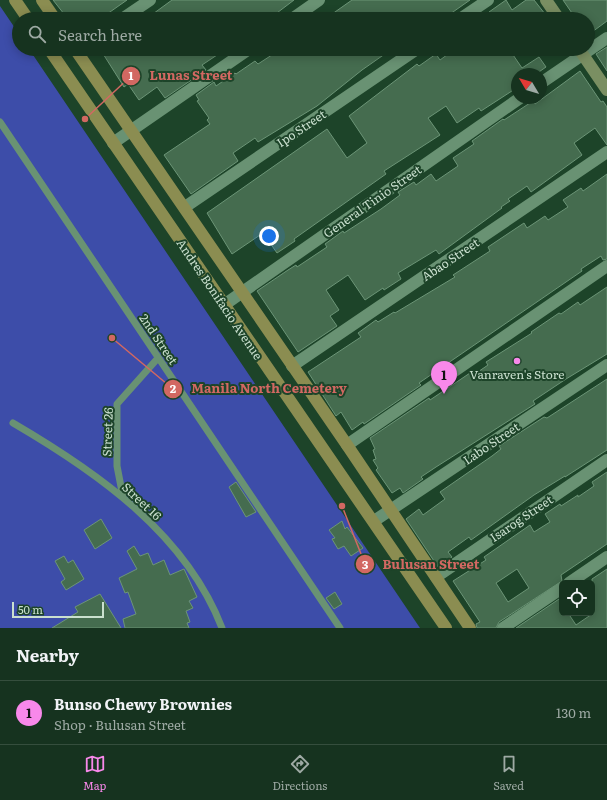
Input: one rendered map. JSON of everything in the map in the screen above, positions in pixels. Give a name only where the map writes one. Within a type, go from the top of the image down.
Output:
[{"type":"main road","points":[[15,0],[23,12]]},
{"type":"main road","points":[[42,0],[50,12]]},
{"type":"main road","name":"Andres Bonifacio Avenue","points":[[54,56],[446,628]]},
{"type":"main road","name":"Andres Bonifacio Avenue","points":[[81,56],[470,628]]},
{"type":"street","points":[[132,12],[150,0]]},
{"type":"street","points":[[302,12],[319,0]]},
{"type":"street","points":[[470,12],[488,0]]},
{"type":"street","points":[[546,0],[554,12]]},
{"type":"street","points":[[595,44],[607,38]]},
{"type":"street","points":[[113,143],[239,56]]},
{"type":"street","name":"Ipo Street","points":[[185,207],[407,56]]},
{"type":"street","points":[[547,78],[576,56]]},
{"type":"street","points":[[584,56],[607,90]]},
{"type":"street","name":"General Tinio Street","points":[[224,305],[511,104]]},
{"type":"street","name":"Abao Street","points":[[292,366],[607,152]]},
{"type":"street","points":[[347,445],[607,266]]},
{"type":"street","name":"Labo Street","points":[[374,521],[607,365]]},
{"type":"street","name":"Isarog Street","points":[[436,577],[607,460]]},
{"type":"street","points":[[573,580],[607,557]]},
{"type":"street","points":[[504,628],[559,590]]},
{"type":"lane","name":"2nd Street","points":[[0,122],[340,628]]},
{"type":"lane","name":"Street 26","points":[[123,497],[117,466],[117,404],[158,358]]},
{"type":"lane","name":"Street 16","points":[[13,423],[49,444],[123,497],[183,557],[213,603],[222,628]]},
{"type":"shaded area","points":[[0,6],[12,24],[12,56],[34,56],[420,628],[0,628]]},
{"type":"building","points":[[53,0],[127,0],[110,12],[62,12]]},
{"type":"building","points":[[172,0],[294,0],[278,12],[156,12]]},
{"type":"building","points":[[352,0],[470,0],[453,12],[335,12]]},
{"type":"building","points":[[506,0],[512,10],[526,0],[534,0],[543,12],[489,12]]},
{"type":"building","points":[[563,0],[607,0],[607,21],[595,30],[595,12],[571,12]]},
{"type":"building","points":[[607,47],[607,71],[596,54]]},
{"type":"building","points":[[104,56],[216,56],[202,65],[206,70],[165,98],[157,87],[139,100],[128,84],[124,87]]},
{"type":"building","points":[[270,56],[382,56],[317,106],[258,142],[255,138],[233,153],[238,161],[191,194],[164,155],[210,124],[207,120],[209,118],[197,101],[199,100],[196,95],[214,82],[216,86],[255,61],[258,64]]},
{"type":"building","points":[[433,56],[437,56],[440,60],[445,56],[514,56],[522,68],[511,68],[511,92],[481,111],[479,108],[457,123],[446,106],[428,118],[440,135],[384,171],[386,174],[294,239],[295,241],[277,253],[263,233],[232,254],[207,213],[327,129],[347,158],[367,143],[349,116],[417,64],[419,66]]},
{"type":"building","points":[[539,57],[546,67],[545,68],[522,68]]},
{"type":"building","points":[[580,71],[601,102],[603,101],[607,107],[607,145],[595,128],[574,143],[582,155],[531,192],[527,186],[508,199],[510,201],[501,207],[502,208],[439,254],[436,250],[398,273],[401,279],[384,290],[383,288],[365,300],[348,275],[326,290],[339,310],[330,316],[337,326],[298,352],[257,291],[288,270],[296,265],[297,267],[327,247],[325,244],[343,231],[344,233],[381,209],[400,195],[398,192],[414,182],[416,185],[431,174],[436,181],[458,166],[453,158],[474,144],[472,141],[503,119],[504,120],[528,104],[547,104],[547,95]]},
{"type":"building","points":[[607,174],[607,259],[603,260],[601,256],[581,269],[582,271],[419,383],[421,385],[364,424],[363,422],[352,430],[341,412],[336,416],[308,372],[361,337],[358,333],[376,320],[378,322],[394,312],[395,313],[455,277],[453,275],[490,251],[488,247],[524,223],[527,228],[545,216],[548,220],[568,207],[563,200],[581,188],[583,191]]},
{"type":"building","points":[[607,287],[607,354],[533,401],[535,404],[421,477],[423,479],[403,493],[400,488],[392,493],[376,470],[378,468],[373,460],[376,459],[373,450],[375,449],[370,438],[429,398],[430,400],[470,373],[472,376],[488,365],[486,362],[532,333],[531,332],[559,313],[561,314],[578,302],[580,305]]},
{"type":"building","points":[[607,379],[607,450],[534,495],[471,540],[469,537],[448,552],[452,557],[438,567],[406,519],[419,509],[423,515],[445,499],[440,492],[501,449],[499,446],[544,417],[547,418]]},
{"type":"building","points":[[607,472],[607,544],[561,575],[562,580],[559,580],[559,583],[499,622],[496,628],[477,628],[476,624],[480,622],[453,581],[486,560],[484,557],[530,525],[534,532],[550,522],[545,514],[560,504],[561,506],[578,495],[578,497],[594,486],[592,482]],"holes":[[[517,569],[529,588],[508,602],[496,583]]]},
{"type":"building","points":[[236,482],[256,512],[246,517],[229,487]]},
{"type":"building","points":[[101,519],[112,538],[95,549],[84,530]]},
{"type":"building","points":[[342,521],[345,529],[347,527],[363,548],[351,556],[344,546],[338,549],[332,539],[335,538],[329,530]]},
{"type":"building","points":[[134,546],[140,556],[148,553],[153,565],[164,560],[170,575],[184,569],[197,597],[189,601],[193,608],[186,611],[190,622],[187,623],[189,628],[125,628],[123,619],[136,614],[128,592],[125,593],[119,578],[137,569],[127,551]]},
{"type":"building","points":[[64,556],[68,563],[73,560],[84,579],[66,590],[61,582],[65,579],[55,561]]},
{"type":"building","points":[[607,569],[607,628],[516,628],[559,599],[559,616],[570,616],[576,625],[589,616],[595,616],[595,580],[592,579]]},
{"type":"building","points":[[335,592],[342,604],[334,609],[326,598]]},
{"type":"building","points":[[100,594],[121,628],[52,628],[78,612],[75,607]]},
{"type":"place","name":"Lunas Street","points":[[85,119]]},
{"type":"place","name":"Manila North Cemetery","points":[[112,338]]},
{"type":"place","name":"Vanraven's Store","points":[[517,361]]},
{"type":"place","name":"Bunso Chewy Brownies","points":[[444,394]]},
{"type":"place","name":"Bulusan Street","points":[[342,506]]}]
